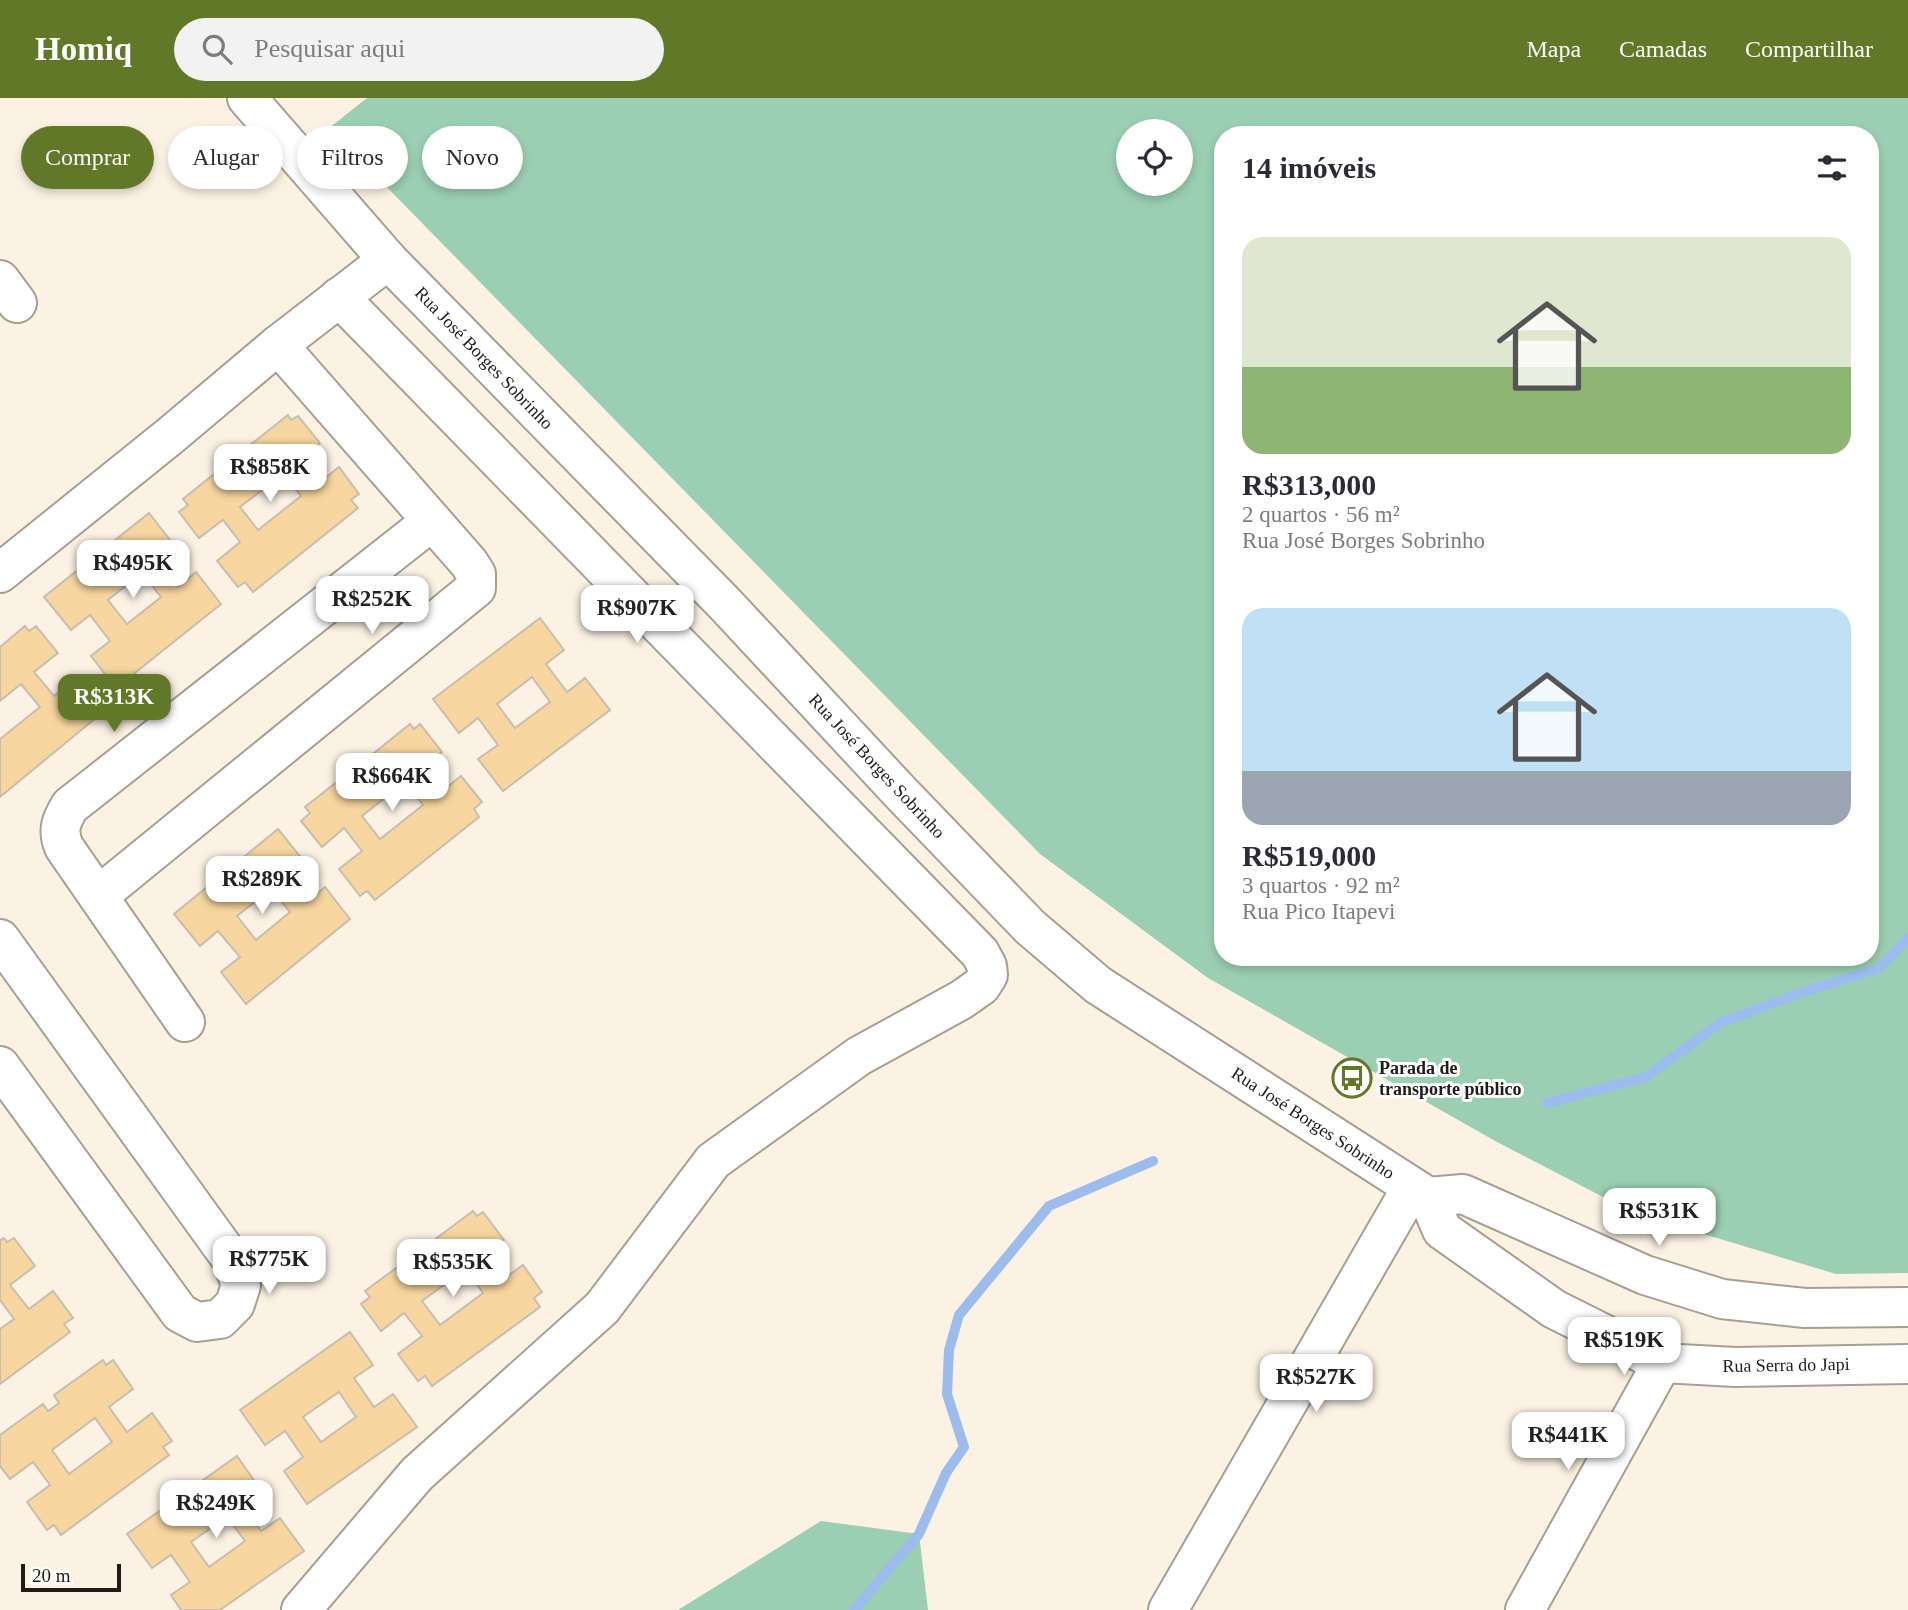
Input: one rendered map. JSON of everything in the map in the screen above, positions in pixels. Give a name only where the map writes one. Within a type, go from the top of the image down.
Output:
[{"type":"street","name":"Rua José Borges Sobrinho","points":[[247,98],[388,260],[726,605],[1030,927],[1098,985],[1420,1192]]},
{"type":"street","points":[[0,573],[278,345],[388,260]]},
{"type":"street","points":[[301,1610],[418,1474],[602,1308],[713,1161],[859,1056],[961,1000],[981,986],[988,975],[987,966],[980,953],[339,297]]},
{"type":"street","points":[[98,896],[476,588],[476,574],[469,563],[278,345]]},
{"type":"street","points":[[185,1022],[64,847],[59,835],[61,821],[70,806],[432,521]]},
{"type":"street","points":[[0,939],[232,1261],[241,1284],[235,1304],[220,1318],[197,1322],[180,1313],[0,1066]]},
{"type":"street","points":[[1168,1610],[1420,1192],[1463,1194],[1645,1275],[1722,1299],[1805,1308],[1908,1307]]},
{"type":"street","name":"Rua Serra do Japi","points":[[1420,1192],[1442,1230],[1554,1309],[1662,1363],[1735,1367],[1908,1364]]},
{"type":"street","points":[[1525,1610],[1662,1363]]},
{"type":"green space","points":[[367,98],[1908,98],[1908,1273],[1836,1274],[1634,1213],[1497,1142],[1208,978],[1040,854],[389,189],[408,189],[408,126],[332,126]]},
{"type":"green space","points":[[821,1521],[919,1534],[928,1610],[678,1610]]},
{"type":"building","points":[[288,415],[291,420],[298,416],[320,443],[296,462],[315,486],[339,467],[359,494],[351,500],[358,508],[253,592],[245,582],[238,587],[217,561],[240,542],[223,520],[199,538],[179,512],[188,505],[183,499],[229,462],[236,469],[246,461],[240,453]],"holes":[[[283,474],[301,496],[258,530],[240,507]]]},
{"type":"building","points":[[149,513],[174,545],[156,559],[178,587],[196,572],[221,604],[116,688],[91,656],[110,641],[90,615],[71,630],[44,597]],"holes":[[[142,573],[161,597],[127,624],[108,600]]]},
{"type":"building","points":[[540,618],[564,650],[546,664],[567,692],[585,678],[610,710],[503,791],[478,759],[498,745],[478,718],[459,733],[433,699]],"holes":[[[532,677],[550,702],[515,728],[497,704]]]},
{"type":"building","points":[[25,626],[29,631],[36,626],[58,653],[34,672],[54,696],[77,677],[99,703],[90,710],[97,717],[0,797],[0,739],[40,707],[21,684],[0,701],[0,647]]},
{"type":"building","points":[[410,724],[414,729],[420,724],[442,752],[418,771],[437,795],[461,776],[482,802],[474,809],[479,817],[375,900],[367,891],[360,896],[339,869],[362,851],[344,828],[322,847],[301,821],[310,813],[305,807],[352,770],[358,778],[369,769],[363,762]],"holes":[[[405,782],[423,805],[380,839],[362,816]]]},
{"type":"building","points":[[278,829],[303,860],[285,875],[307,902],[325,887],[350,919],[246,1004],[221,972],[240,957],[218,931],[200,946],[174,914]],"holes":[[[271,889],[290,912],[256,940],[237,916]]]},
{"type":"building","points":[[473,1211],[477,1216],[483,1212],[504,1240],[480,1258],[498,1283],[523,1265],[542,1292],[534,1298],[540,1307],[432,1386],[425,1376],[418,1381],[398,1354],[422,1336],[404,1313],[381,1331],[361,1304],[370,1297],[365,1291],[414,1255],[419,1263],[431,1255],[425,1247]],"holes":[[[466,1269],[483,1293],[440,1325],[422,1301]]]},
{"type":"building","points":[[4,1238],[7,1242],[14,1238],[35,1266],[10,1285],[29,1309],[53,1291],[73,1318],[64,1324],[70,1332],[0,1384],[0,1329],[14,1319],[0,1300],[0,1240]]},
{"type":"building","points":[[350,1332],[373,1365],[354,1378],[374,1407],[393,1394],[417,1427],[307,1504],[284,1471],[303,1457],[285,1431],[265,1445],[240,1410]],"holes":[[[339,1392],[356,1417],[321,1442],[303,1417]]]},
{"type":"building","points":[[103,1360],[106,1365],[113,1360],[133,1389],[109,1407],[127,1432],[152,1413],[172,1441],[163,1447],[169,1455],[61,1535],[54,1525],[47,1530],[27,1502],[50,1485],[33,1462],[10,1479],[0,1466],[0,1435],[43,1404],[48,1411],[59,1403],[54,1395]],"holes":[[[95,1418],[112,1442],[69,1474],[52,1450]]]},
{"type":"building","points":[[237,1456],[260,1489],[241,1503],[261,1531],[280,1518],[304,1551],[220,1610],[181,1610],[171,1595],[190,1582],[171,1555],[152,1568],[127,1534]],"holes":[[[227,1517],[245,1541],[209,1567],[191,1542]]]},
{"type":"waterway","points":[[1547,1103],[1646,1077],[1720,1023],[1809,990],[1878,969],[1908,939]]},
{"type":"waterway","points":[[854,1610],[919,1534],[946,1473],[964,1447],[947,1394],[949,1350],[959,1315],[1049,1206],[1153,1161]]},
{"type":"place","name":"Parada de transporte público","points":[[1352,1078]]}]
